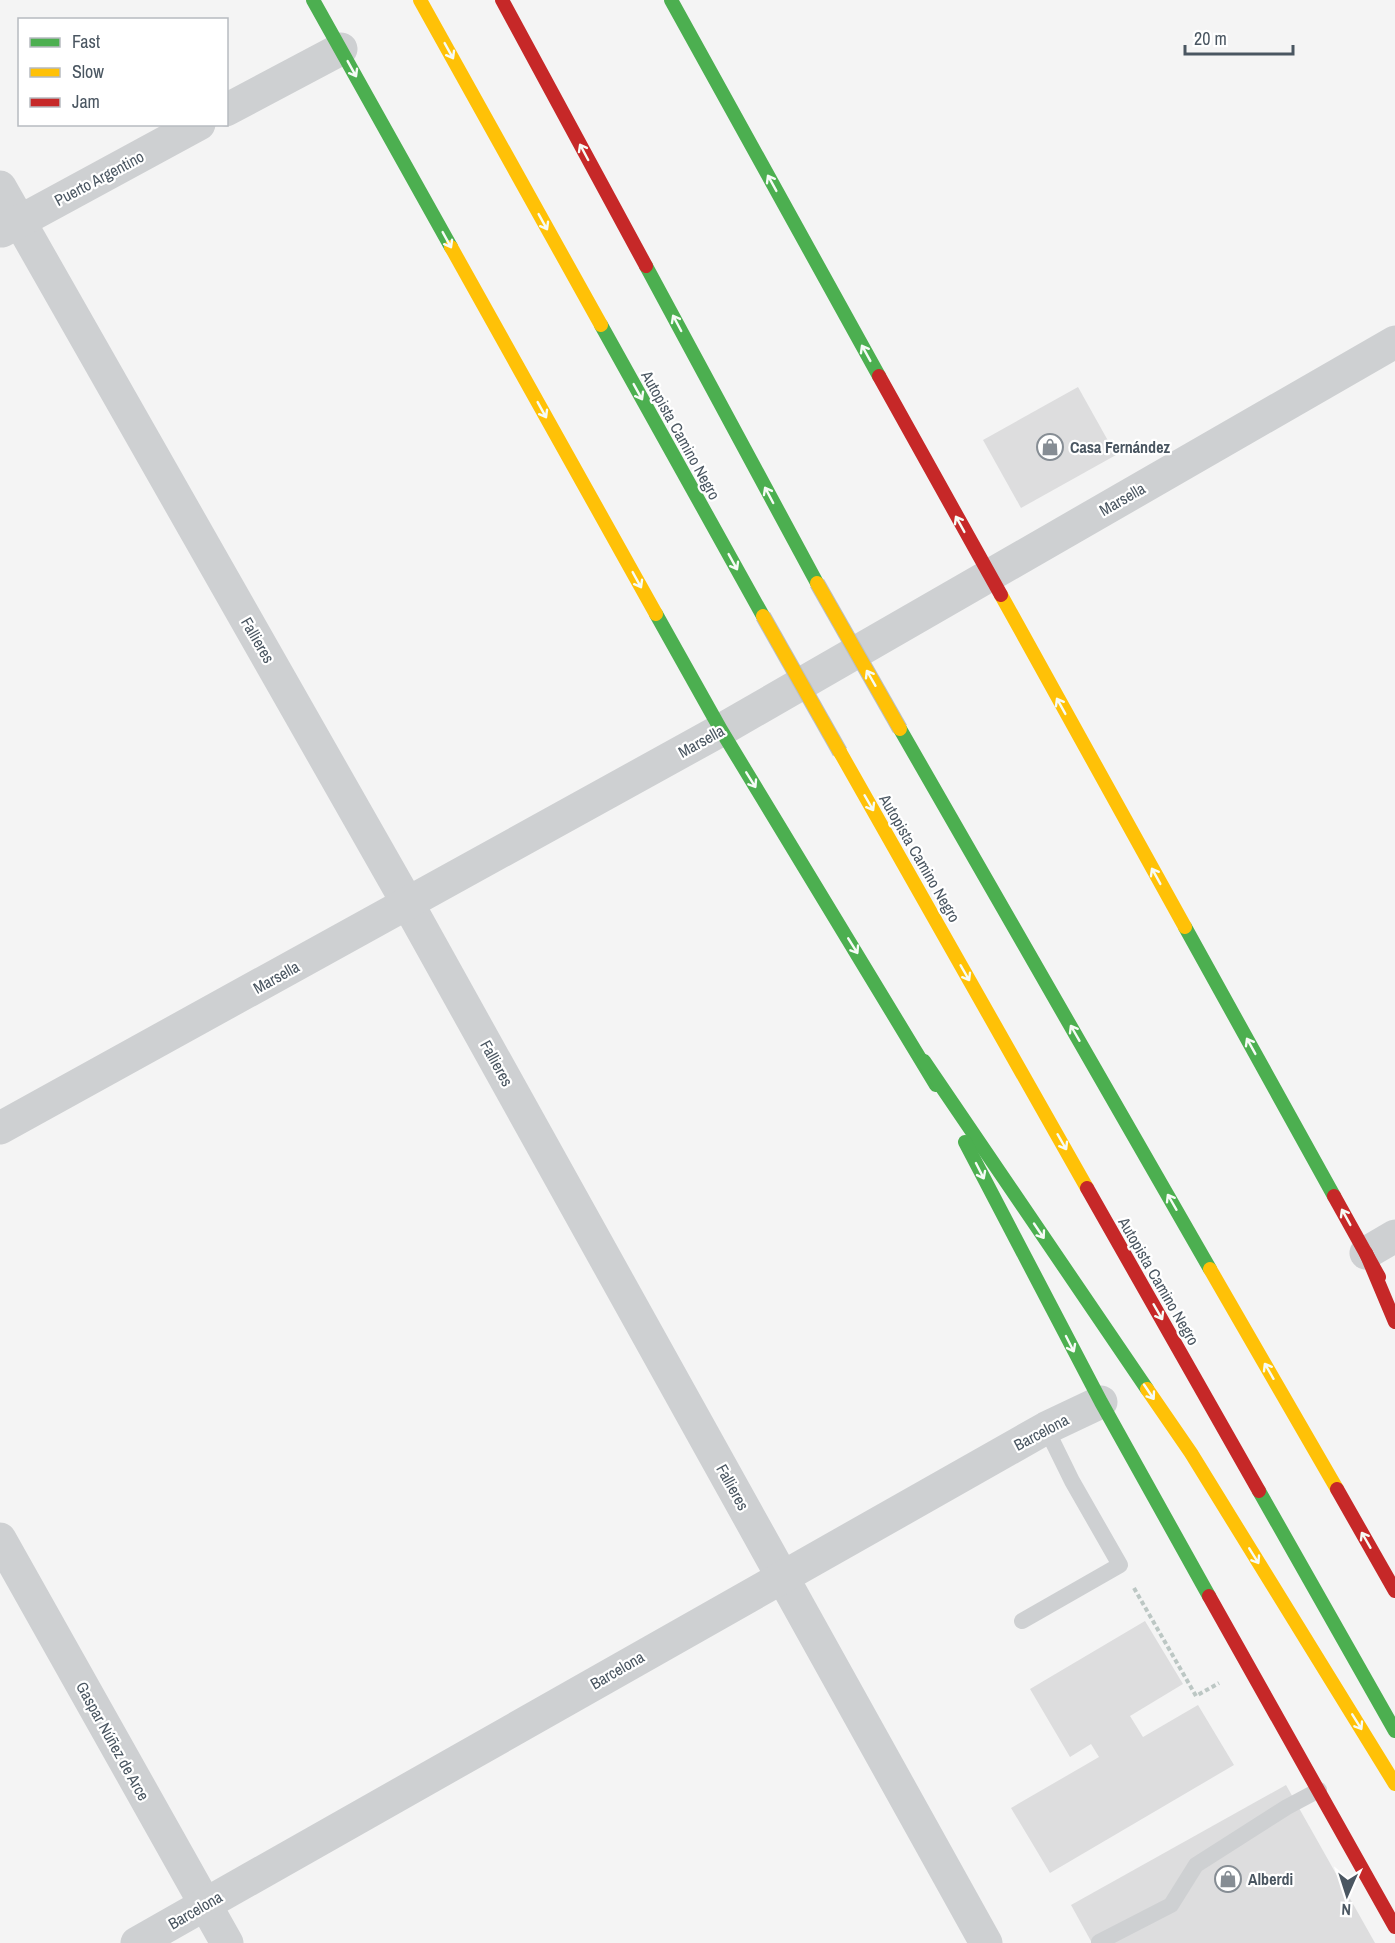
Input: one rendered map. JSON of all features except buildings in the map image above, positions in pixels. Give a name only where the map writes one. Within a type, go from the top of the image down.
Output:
[{"type":"main road","points":[[313,0],[720,730],[924,1061],[1191,1453],[1395,1784]]},
{"type":"main road","points":[[502,0],[817,583],[1395,1591]]},
{"type":"main road","points":[[671,0],[988,576],[1395,1304]]},
{"type":"main road","name":"Autopista Camino Negro","points":[[421,1],[763,616],[1395,1731]]},
{"type":"main road","points":[[924,1061],[1101,1402],[1395,1927]]},
{"type":"main road","points":[[1366,1253],[1395,1322]]},
{"type":"street","points":[[228,109],[340,49]]},
{"type":"street","name":"Puerto Argentino","points":[[10,226],[195,126]]},
{"type":"street","name":"Fallieres","points":[[0,187],[10,226],[408,904],[986,1943]]},
{"type":"street","name":"Marsella","points":[[0,1128],[720,730],[1395,342]]},
{"type":"street","points":[[1366,1253],[1395,1236]]},
{"type":"street","name":"Barcelona","points":[[136,1943],[1046,1428],[1101,1402]]},
{"type":"street","name":"Gaspar Núñez de Arce","points":[[0,1539],[227,1943]]},
{"type":"lane","points":[[1022,1621],[1120,1565],[1072,1481],[1046,1428]]},
{"type":"lane","points":[[1099,1942],[1170,1905],[1196,1865],[1287,1807],[1319,1790]]},
{"type":"path","points":[[1120,1565],[1196,1696],[1226,1679]]},
{"type":"traffic: fast","points":[[313,0],[451,247]]},
{"type":"traffic: fast","points":[[671,0],[879,376]]},
{"type":"traffic: fast","points":[[646,266],[817,583]]},
{"type":"traffic: fast","points":[[601,325],[763,616]]},
{"type":"traffic: fast","points":[[656,614],[721,730],[936,1085]]},
{"type":"traffic: fast","points":[[900,729],[1210,1269]]},
{"type":"traffic: fast","points":[[1185,927],[1334,1196]]},
{"type":"traffic: fast","points":[[924,1061],[1147,1389]]},
{"type":"traffic: fast","points":[[965,1142],[1101,1402],[1209,1596]]},
{"type":"traffic: fast","points":[[1259,1491],[1395,1731]]},
{"type":"traffic: slow","points":[[420,0],[601,325]]},
{"type":"traffic: slow","points":[[451,247],[656,614]]},
{"type":"traffic: slow","points":[[817,583],[900,729]]},
{"type":"traffic: slow","points":[[1001,595],[1185,927]]},
{"type":"traffic: slow","points":[[763,616],[840,752]]},
{"type":"traffic: slow","points":[[840,752],[1087,1188]]},
{"type":"traffic: slow","points":[[1210,1269],[1337,1489]]},
{"type":"traffic: slow","points":[[1147,1389],[1191,1453],[1395,1784]]},
{"type":"traffic: jam","points":[[502,0],[646,266]]},
{"type":"traffic: jam","points":[[879,376],[1001,595]]},
{"type":"traffic: jam","points":[[1087,1188],[1259,1491]]},
{"type":"traffic: jam","points":[[1334,1196],[1379,1277]]},
{"type":"traffic: jam","points":[[1366,1253],[1395,1322]]},
{"type":"traffic: jam","points":[[1337,1489],[1395,1591]]},
{"type":"traffic: jam","points":[[1209,1596],[1395,1927]]},
{"type":"place","name":"Casa Fernández","points":[[1050,447]]},
{"type":"place","name":"Alberdi","points":[[1228,1879]]}]
